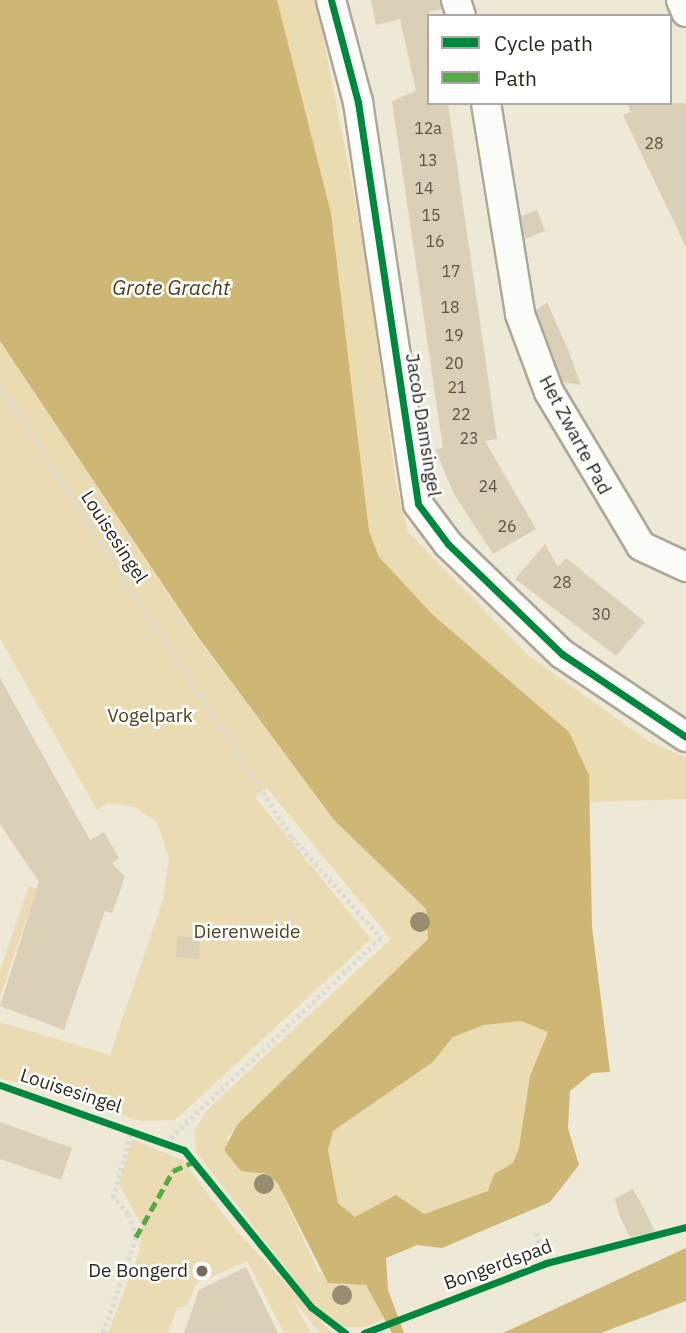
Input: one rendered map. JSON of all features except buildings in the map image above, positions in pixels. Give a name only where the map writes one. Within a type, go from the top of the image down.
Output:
[{"type":"street","name":"Jacob Damsingel","points":[[331,0],[358,102],[418,504],[448,544],[562,654],[686,737]]},
{"type":"street","points":[[681,0],[686,12]]},
{"type":"street","name":"Het Zwarte Pad","points":[[486,105],[520,314],[549,391],[641,546],[686,567]]},
{"type":"path","points":[[103,1333],[136,1237],[128,1214],[113,1198],[131,1127],[144,1131]]},
{"type":"path","points":[[156,1136],[176,1145]]},
{"type":"path","points":[[536,1233],[546,1263]]},
{"type":"green space","points":[[277,0],[316,0],[370,277],[395,479],[408,532],[529,656],[648,741],[686,758],[686,799],[589,802],[589,775],[569,732],[432,614],[379,558],[369,531],[331,213]]},
{"type":"green space","points":[[0,341],[197,637],[334,820],[426,909],[428,939],[226,1138],[256,1172],[278,1184],[318,1271],[344,1286],[359,1282],[373,1291],[386,1318],[365,1327],[343,1327],[316,1307],[196,1152],[195,1129],[208,1109],[391,939],[267,788],[255,797],[371,939],[175,1120],[140,1121],[0,1078],[0,1022],[110,1055],[163,900],[169,858],[157,822],[135,807],[107,803],[97,810],[0,638]]},
{"type":"green space","points":[[29,886],[37,889],[0,996],[0,970]]},
{"type":"green space","points":[[521,1021],[548,1032],[519,1148],[513,1163],[494,1174],[488,1191],[424,1214],[396,1195],[355,1218],[338,1203],[328,1150],[333,1131],[433,1062],[453,1037],[484,1025]]},
{"type":"green space","name":"De Bongerd","points":[[132,1139],[182,1160],[233,1227],[332,1333],[320,1333],[292,1299],[311,1333],[284,1333],[247,1261],[196,1284],[187,1306],[177,1308],[168,1333],[108,1333],[139,1253],[142,1226],[119,1184]]},
{"type":"water","name":"Grote Gracht","points":[[0,0],[277,0],[331,213],[369,531],[379,557],[432,614],[569,732],[589,775],[592,927],[610,1072],[592,1073],[570,1091],[568,1128],[579,1165],[550,1202],[442,1248],[417,1245],[386,1258],[388,1290],[404,1333],[392,1333],[366,1285],[328,1283],[278,1184],[268,1174],[241,1171],[224,1150],[237,1125],[428,939],[426,909],[334,820],[198,637],[0,341]],"holes":[[[521,1021],[548,1032],[530,1076],[519,1148],[513,1163],[494,1174],[488,1191],[424,1214],[396,1195],[355,1217],[338,1203],[328,1150],[333,1131],[433,1062],[453,1037],[484,1025]]]},
{"type":"water","points":[[686,1248],[686,1301],[601,1333],[503,1333]]},
{"type":"marked path","points":[[136,1237],[173,1171],[193,1162]]},
{"type":"cycle path","points":[[331,0],[358,102],[418,504],[448,544],[562,654],[686,737]]},
{"type":"cycle path","name":"Louisesingel","points":[[0,1085],[184,1150],[311,1307],[345,1333]]},
{"type":"cycle path","name":"Bongerdspad","points":[[364,1333],[546,1263],[686,1227]]},
{"type":"place","name":"De Bongerd","points":[[202,1271]]},
{"type":"park label","name":"Vogelpark","points":[[150,716]]},
{"type":"park label","name":"Dierenweide","points":[[247,932]]}]
